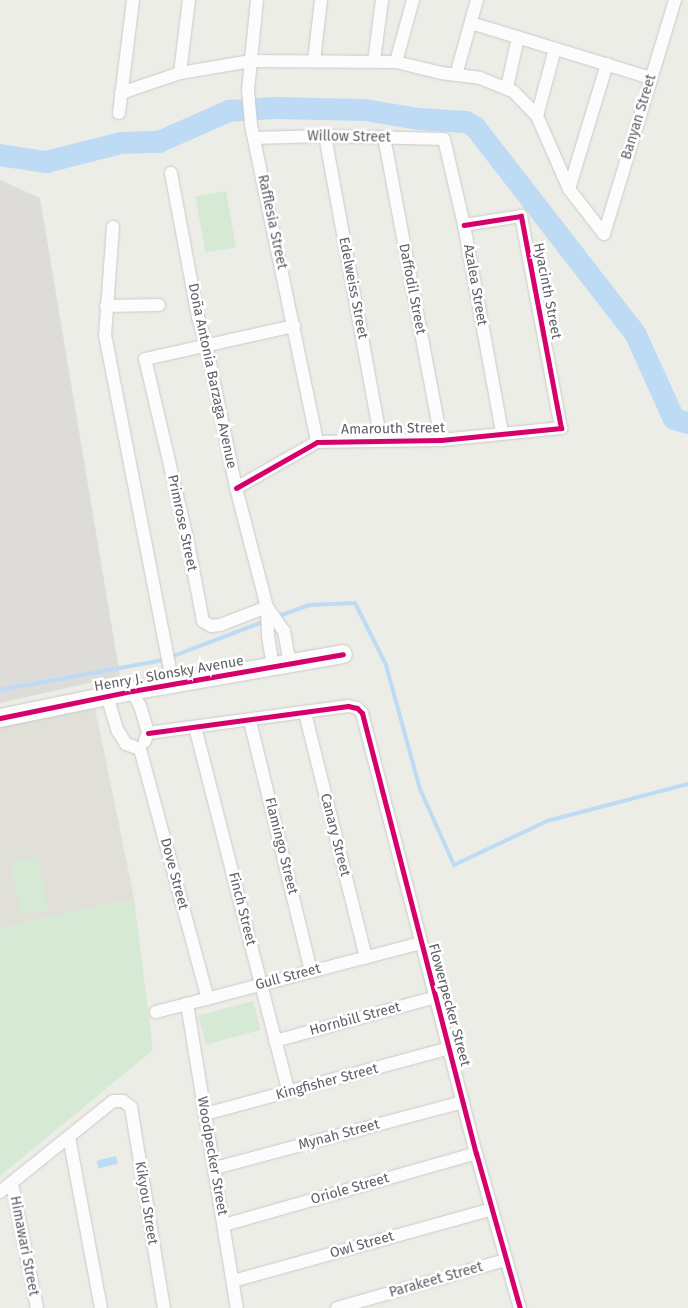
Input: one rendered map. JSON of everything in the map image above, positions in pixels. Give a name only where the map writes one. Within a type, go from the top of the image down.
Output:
[{"type":"street","points":[[119,113],[133,0]]},
{"type":"street","points":[[180,73],[189,0]]},
{"type":"street","name":"Rafflesia Street","points":[[257,0],[248,90],[251,125],[318,442]]},
{"type":"street","points":[[314,61],[321,0]]},
{"type":"street","points":[[374,61],[382,0]]},
{"type":"street","points":[[396,62],[414,0]]},
{"type":"street","points":[[456,75],[477,0]]},
{"type":"street","name":"Banyan Street","points":[[569,190],[604,234],[675,0]]},
{"type":"street","points":[[471,23],[652,78]]},
{"type":"street","points":[[506,88],[518,37]]},
{"type":"street","points":[[537,116],[555,49]]},
{"type":"street","points":[[121,93],[180,73],[251,61],[396,62],[456,75],[480,78],[506,88],[528,105],[537,116],[569,190]]},
{"type":"street","points":[[569,190],[607,64]]},
{"type":"street","name":"Willow Street","points":[[254,138],[325,136],[444,139]]},
{"type":"street","name":"Edelweiss Street","points":[[325,136],[381,440]]},
{"type":"street","name":"Daffodil Street","points":[[384,137],[441,440]]},
{"type":"street","name":"Azalea Street","points":[[444,139],[464,225],[502,432]]},
{"type":"street","name":"Doña Antonia Barzaga Avenue","points":[[171,173],[198,317],[206,344],[236,488],[267,607],[268,636],[282,665]]},
{"type":"street","name":"Hyacinth Street","points":[[464,225],[521,216],[561,428]]},
{"type":"street","points":[[112,227],[105,336],[173,684]]},
{"type":"street","points":[[106,306],[159,305]]},
{"type":"street","points":[[206,344],[294,326]]},
{"type":"street","name":"Primrose Street","points":[[206,344],[145,359],[188,542],[202,621],[211,626],[267,607]]},
{"type":"street","name":"Amarouth Street","points":[[236,488],[318,442],[441,440],[502,432],[561,428]]},
{"type":"street","name":"Henry J. Slonsky Avenue","points":[[0,718],[132,691],[343,654]]},
{"type":"street","points":[[107,696],[118,731],[126,744],[140,749],[148,734],[140,706],[132,691]]},
{"type":"street","name":"Flowerpecker Street","points":[[305,713],[348,706],[357,708],[362,714],[476,1153],[520,1308]]},
{"type":"street","points":[[148,734],[305,713]]},
{"type":"street","name":"Canary Street","points":[[305,713],[366,957]]},
{"type":"street","name":"Flamingo Street","points":[[250,721],[311,971]]},
{"type":"street","name":"Finch Street","points":[[195,727],[289,1092]]},
{"type":"street","name":"Dove Street","points":[[140,749],[208,999]]},
{"type":"street","name":"Gull Street","points":[[156,1012],[421,943]]},
{"type":"street","name":"Hornbill Street","points":[[275,1041],[436,997]]},
{"type":"street","name":"Woodpecker Street","points":[[187,1004],[237,1308]]},
{"type":"street","name":"Kingfisher Street","points":[[206,1114],[449,1048]]},
{"type":"street","name":"Kikyou Street","points":[[69,1137],[113,1100],[123,1101],[131,1107],[164,1308]]},
{"type":"street","name":"Mynah Street","points":[[215,1168],[463,1102]]},
{"type":"street","points":[[0,1192],[69,1137],[101,1308]]},
{"type":"street","name":"Oriole Street","points":[[224,1225],[476,1153]]},
{"type":"street","name":"Himawari Street","points":[[12,1184],[37,1308]]},
{"type":"street","name":"Owl Street","points":[[233,1281],[492,1209]]},
{"type":"street","name":"Parakeet Street","points":[[337,1308],[506,1260]]},
{"type":"shaded area","points":[[0,180],[40,198],[120,676],[0,703]]},
{"type":"shaded area","points":[[95,708],[134,898],[0,929],[0,727]]},
{"type":"green space","points":[[226,191],[236,247],[205,253],[195,196]]},
{"type":"green space","points":[[38,857],[48,910],[21,915],[11,862]]},
{"type":"green space","points":[[134,898],[153,1050],[0,1176],[0,929]]},
{"type":"green space","points":[[253,1001],[261,1030],[206,1045],[198,1016]]},
{"type":"water","points":[[116,1156],[118,1164],[99,1169],[97,1161]]},
{"type":"waterway","points":[[0,155],[46,162],[121,143],[159,142],[229,111],[274,108],[365,110],[419,119],[466,122],[475,127],[635,333],[674,419],[688,423]]},
{"type":"waterway","points":[[276,617],[309,605],[355,603],[386,665],[420,789],[454,865],[547,821],[688,784]]},
{"type":"waterway","points":[[0,690],[163,660],[265,621]]},
{"type":"cycle path","points":[[236,488],[317,442],[441,440],[561,428],[521,216],[464,225]]},
{"type":"cycle path","points":[[0,718],[132,691],[343,654]]},
{"type":"cycle path","points":[[148,733],[348,706],[357,708],[362,713],[476,1153],[520,1308]]}]
